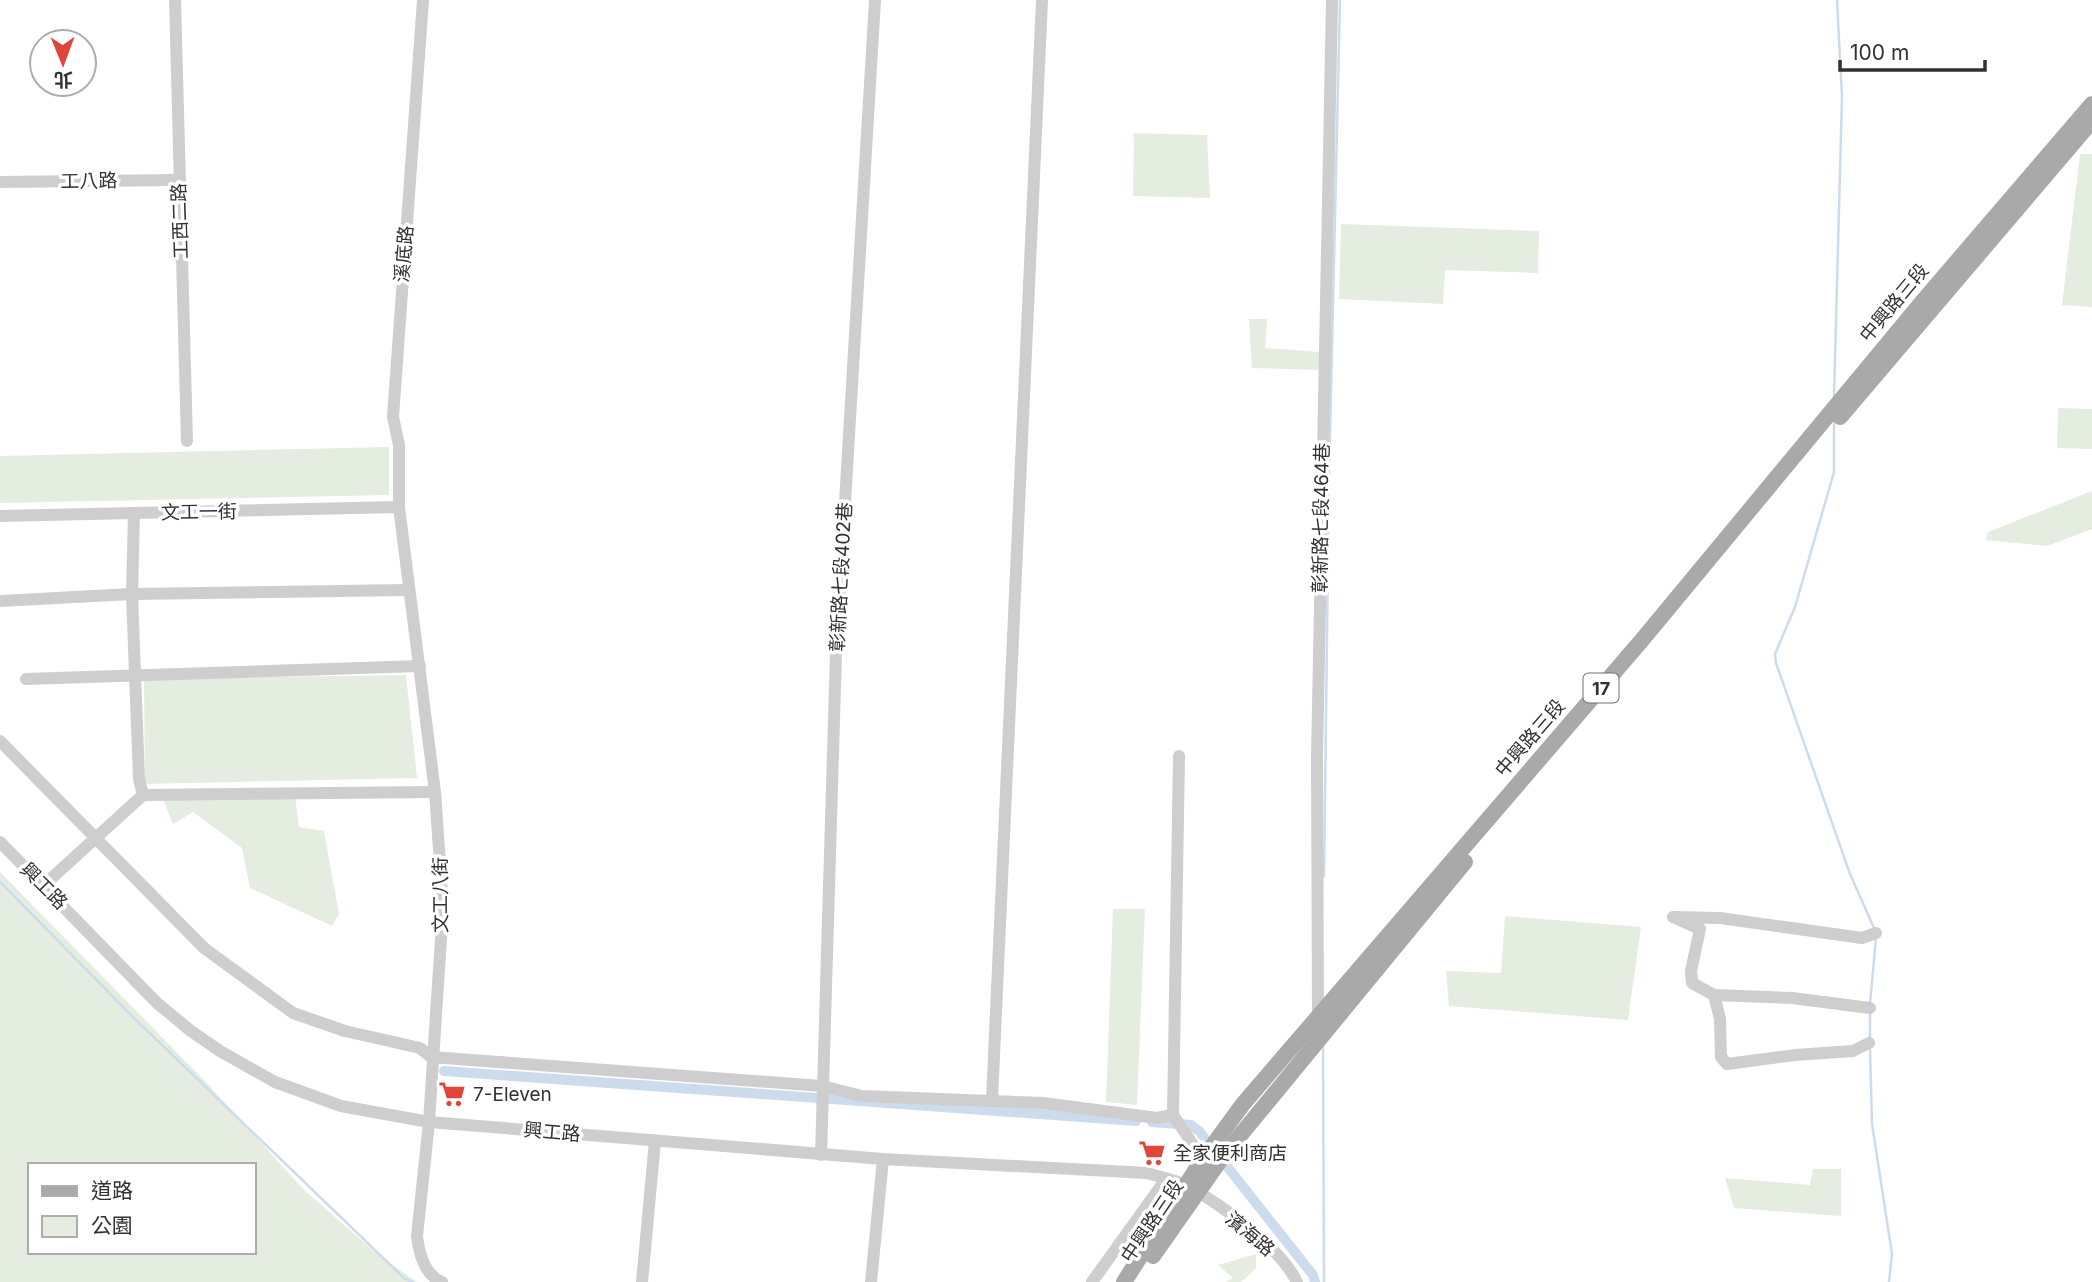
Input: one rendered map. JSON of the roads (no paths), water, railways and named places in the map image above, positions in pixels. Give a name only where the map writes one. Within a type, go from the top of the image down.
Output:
[{"type":"main road","name":"中興路三段","points":[[1137,1282],[1191,1189],[1203,1160],[1243,1104],[1318,1013],[1642,640],[1922,302],[2092,104]]},
{"type":"main road","name":"中興路三段","points":[[1203,1160],[1319,1036],[2092,121]]},
{"type":"main road","name":"中興路三段","points":[[1124,1282],[1191,1189]]},
{"type":"street","name":"工西二路","points":[[175,0],[187,441]]},
{"type":"street","name":"溪底路","points":[[399,507],[399,445],[393,416],[394,390],[414,150],[422,0]]},
{"type":"street","name":"彰新路七段402巷","points":[[821,1154],[836,653],[875,0]]},
{"type":"street","points":[[992,1100],[1042,0]]},
{"type":"street","name":"彰新路七段464巷","points":[[1319,1036],[1317,756],[1332,0]]},
{"type":"street","name":"工八路","points":[[0,182],[178,180]]},
{"type":"street","name":"文工一街","points":[[0,516],[399,507]]},
{"type":"street","name":"文工八街","points":[[399,507],[435,792],[443,908],[431,1058],[429,1122],[417,1236],[419,1254],[438,1281]]},
{"type":"street","points":[[134,513],[132,594],[139,779],[143,795]]},
{"type":"street","points":[[0,601],[132,594],[408,590]]},
{"type":"street","points":[[26,679],[136,673],[421,666]]},
{"type":"street","points":[[0,741],[204,948],[293,1013],[345,1031],[420,1048],[431,1058],[822,1086],[862,1097],[1043,1102],[1157,1118],[1175,1118]]},
{"type":"street","points":[[1179,756],[1175,1118],[1203,1160]]},
{"type":"street","points":[[44,885],[143,795],[435,792]]},
{"type":"street","name":"興工路","points":[[0,842],[157,1003],[220,1052],[275,1082],[341,1106],[429,1122],[655,1141],[883,1159],[1122,1171],[1166,1179],[1191,1189]]},
{"type":"street","points":[[1870,1008],[1792,998],[1714,995],[1692,983],[1691,971],[1700,929],[1673,917],[1720,918],[1852,937],[1876,933]]},
{"type":"street","points":[[1714,995],[1720,1019],[1721,1058],[1727,1064],[1853,1051],[1870,1042]]},
{"type":"street","points":[[642,1282],[655,1141]]},
{"type":"street","points":[[871,1282],[883,1159]]},
{"type":"street","points":[[1092,1282],[1166,1179]]},
{"type":"street","name":"濱海路","points":[[1191,1189],[1263,1241],[1297,1282]]},
{"type":"waterway","points":[[1324,876],[1329,478],[1340,0]]},
{"type":"waterway","points":[[1834,396],[1842,97],[1837,0]]},
{"type":"waterway","points":[[1834,420],[1834,472],[1795,607],[1775,654],[1850,874],[1874,928]]},
{"type":"waterway","points":[[0,882],[134,1018],[405,1279],[413,1282]]},
{"type":"waterway","points":[[1870,1004],[1876,938]]},
{"type":"waterway","points":[[1870,1011],[1870,1039]]},
{"type":"waterway","points":[[1323,1044],[1324,1282]]},
{"type":"waterway","points":[[1870,1049],[1872,1124],[1892,1254],[1889,1282]]},
{"type":"waterway","points":[[444,1071],[1136,1121]]},
{"type":"waterway","points":[[1152,1122],[1191,1125],[1199,1131],[1313,1275],[1315,1282]]},
{"type":"place","name":"7-Eleven","points":[[452,1094]]},
{"type":"place","name":"全家便利商店","points":[[1152,1153]]}]
